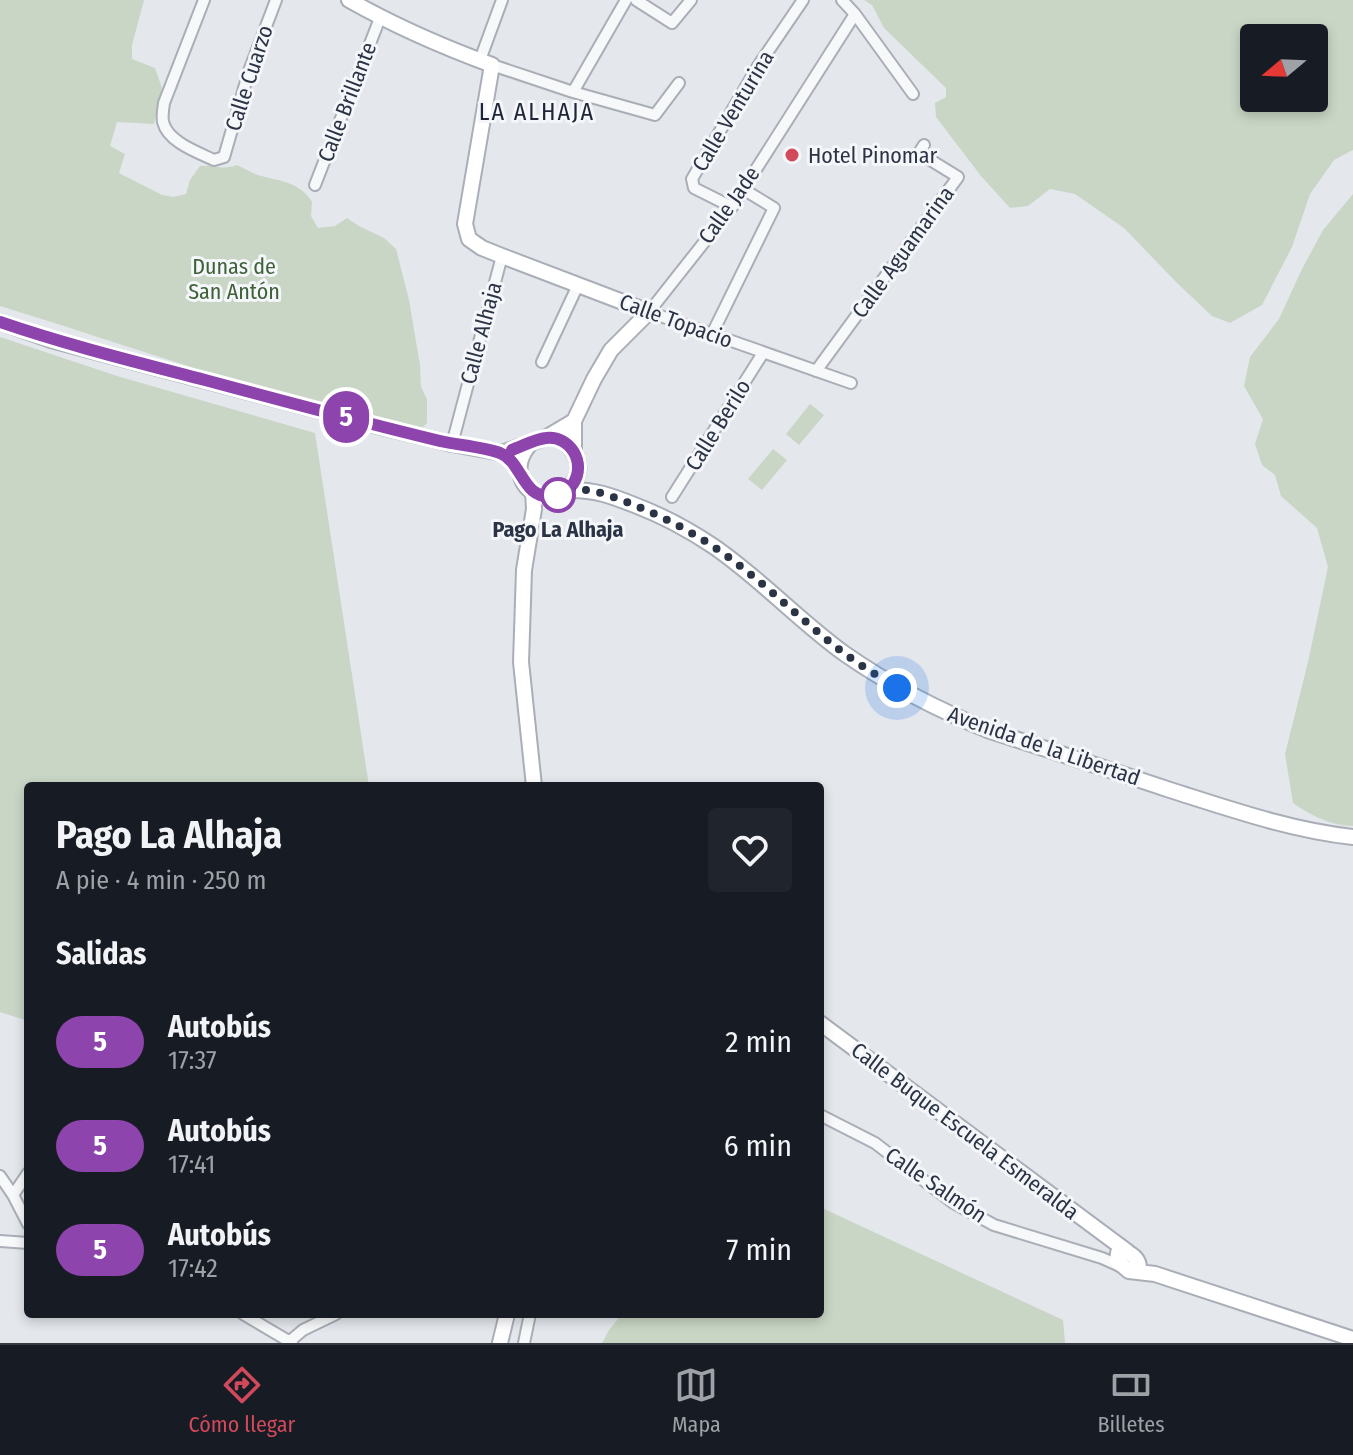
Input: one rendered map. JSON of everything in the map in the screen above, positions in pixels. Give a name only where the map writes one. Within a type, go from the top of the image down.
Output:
[{"type":"street","name":"Calle Cuarzo","points":[[204,0],[164,103],[162,120],[167,132],[176,140],[214,160],[224,157],[249,71],[276,0]]},
{"type":"street","points":[[349,0],[439,46],[573,92],[655,115],[679,83]]},
{"type":"street","points":[[486,63],[502,0]]},
{"type":"street","points":[[573,92],[626,0]]},
{"type":"street","points":[[636,0],[672,23],[691,0]]},
{"type":"street","name":"Calle Venturina","points":[[732,207],[694,188],[692,179],[758,66],[803,0]]},
{"type":"street","points":[[842,0],[913,94]]},
{"type":"street","name":"Calle Jade","points":[[649,312],[732,207],[855,14]]},
{"type":"street","name":"Calle Brillante","points":[[315,185],[380,18]]},
{"type":"street","name":"Calle Alhaja","points":[[452,444],[502,256],[469,239],[465,224],[492,77],[486,63]]},
{"type":"street","name":"Calle Aguamarina","points":[[816,371],[958,177],[919,153],[924,145]]},
{"type":"street","points":[[712,334],[774,208],[743,189]]},
{"type":"street","name":"Calle Topacio","points":[[502,256],[851,383]]},
{"type":"street","points":[[542,362],[578,285]]},
{"type":"street","points":[[502,453],[527,486],[538,494],[560,494],[567,490],[578,474],[574,421],[611,350],[649,312]]},
{"type":"street","points":[[0,322],[66,344],[452,444],[502,453],[531,444]]},
{"type":"street","name":"Calle Berilo","points":[[672,497],[763,353]]},
{"type":"street","points":[[520,473],[521,457],[531,444],[574,421]]},
{"type":"street","points":[[547,437],[562,440],[576,457]]},
{"type":"street","name":"Avenida de la Libertad","points":[[576,457],[585,476],[602,492]]},
{"type":"street","name":"Avenida de la Libertad","points":[[567,490],[602,492],[678,525],[713,545],[842,652],[897,688],[953,716],[990,731],[1282,825],[1353,837]]},
{"type":"street","points":[[534,782],[521,662],[524,570],[538,494]]},
{"type":"street","name":"Calle Buque Escuela Esmeralda","points":[[824,1026],[1109,1239],[1126,1259],[1155,1274],[1353,1339]]},
{"type":"street","name":"Calle Salmón","points":[[824,1117],[875,1143],[952,1202],[994,1225],[1102,1258],[1126,1259]]},
{"type":"street","points":[[0,1176],[24,1216]]},
{"type":"street","points":[[13,1195],[24,1179]]},
{"type":"street","points":[[0,1241],[24,1243]]},
{"type":"street","points":[[1102,1258],[1126,1259]]},
{"type":"street","points":[[250,1318],[291,1342],[319,1318]]},
{"type":"street","points":[[500,1343],[506,1318]]},
{"type":"street","points":[[524,1343],[529,1318]]},
{"type":"green space","name":"Dunas de San Antón","points":[[0,0],[144,0],[132,45],[132,59],[155,68],[162,88],[154,124],[117,122],[110,146],[125,154],[119,173],[162,195],[173,197],[186,194],[190,180],[200,166],[237,165],[300,189],[312,202],[311,216],[318,228],[335,226],[347,218],[384,238],[396,249],[409,300],[421,387],[427,399],[427,423],[421,429],[274,392],[0,306]]},
{"type":"green space","points":[[864,0],[1353,0],[1353,150],[1334,160],[1310,194],[1292,247],[1262,305],[1230,323],[1212,316],[1124,228],[1075,194],[1050,189],[1028,206],[1010,208],[936,117],[935,103],[946,97],[946,88],[884,28],[872,5]]},
{"type":"green space","points":[[1353,194],[1353,826],[1345,826],[1314,816],[1293,803],[1285,754],[1328,567],[1317,528],[1281,496],[1275,475],[1262,465],[1255,444],[1263,419],[1244,386],[1250,357],[1279,319],[1323,230]]},
{"type":"green space","points":[[0,337],[117,376],[315,433],[368,782],[24,782],[24,1020],[0,1012]]},
{"type":"green space","points":[[810,404],[824,415],[799,445],[786,434]]},
{"type":"green space","points":[[773,449],[787,460],[762,490],[748,479]]},
{"type":"green space","points":[[824,1209],[1063,1320],[1065,1343],[602,1343],[619,1318],[824,1318]]},
{"type":"bus line","name":"5","points":[[0,322],[51,340],[321,411],[452,444],[502,453],[527,486],[544,496],[560,494],[574,483],[578,474],[577,457],[562,440],[547,437],[512,450]]},
{"type":"place","name":"Hotel Pinomar","points":[[792,155]]},
{"type":"place","name":"Pago La Alhaja","points":[[558,495]]},
{"type":"district","name":"LA ALHAJA","points":[[537,112]]},
{"type":"route","points":[[558,495],[567,490],[602,492],[678,525],[713,545],[842,652],[897,688]]}]
